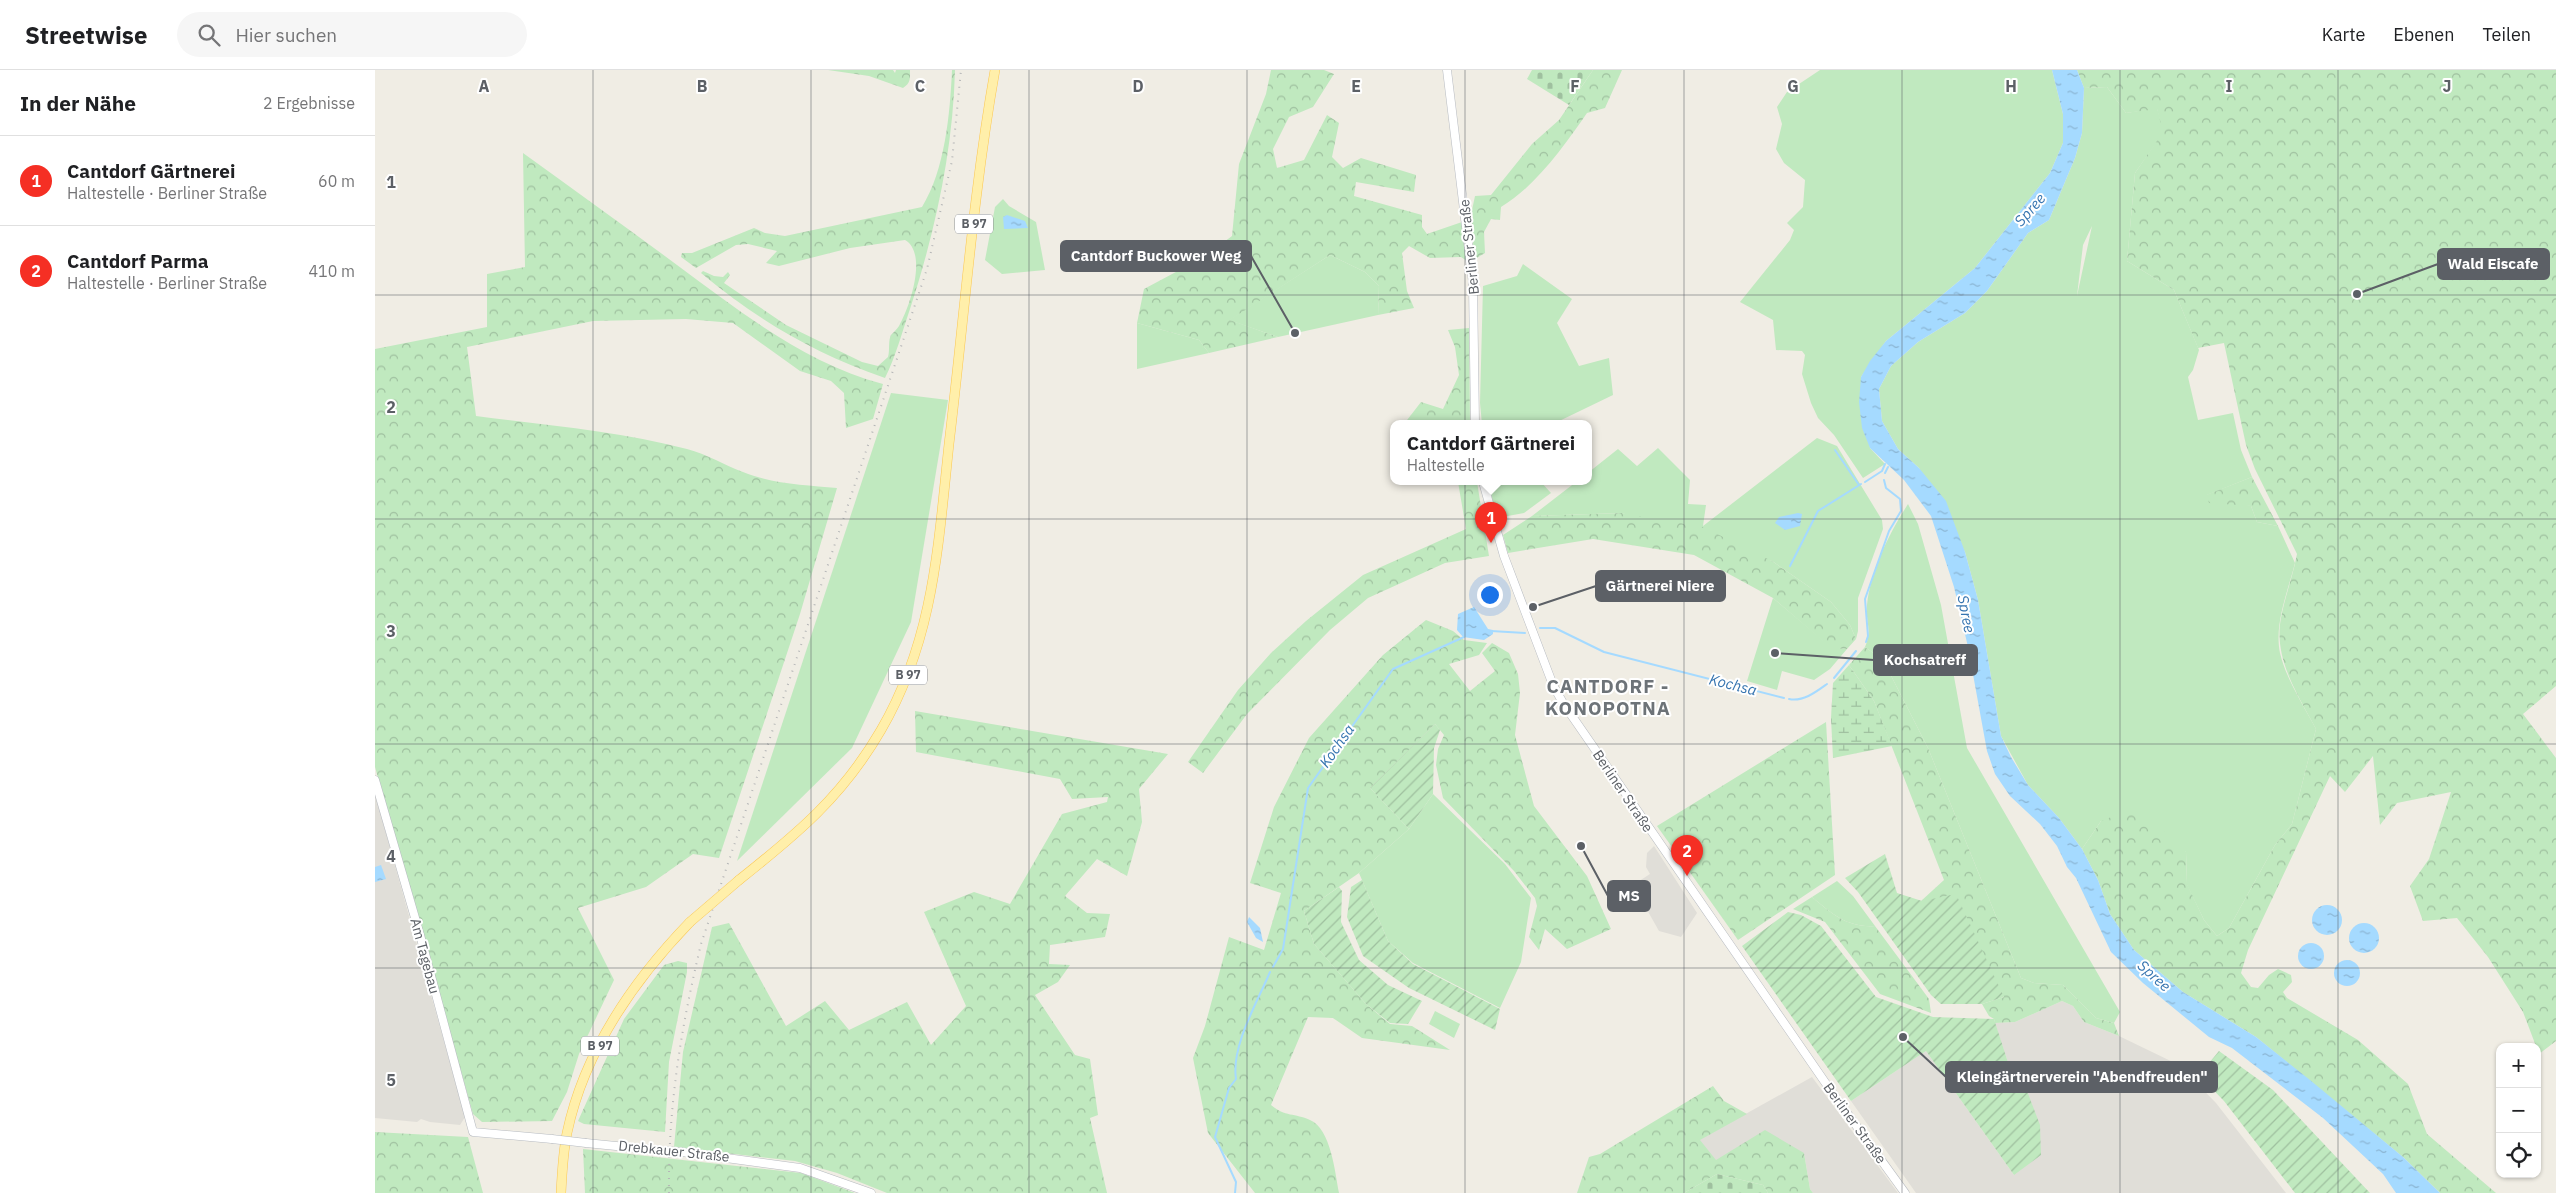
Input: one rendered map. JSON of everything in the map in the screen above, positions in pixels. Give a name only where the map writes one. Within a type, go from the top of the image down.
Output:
[{"type":"main road","name":"B 97","points":[[561,1193],[567,1132],[589,1067],[613,1020],[643,974],[661,951],[690,922],[801,831],[841,788],[878,735],[906,680],[923,633],[934,580],[977,200],[995,70]]},
{"type":"main road","name":"Berliner Straße","points":[[1447,70],[1473,284],[1475,420]]},
{"type":"main road","name":"Berliner Straße","points":[[1484,485],[1504,556],[1546,666],[1563,703],[1829,1088],[1905,1193]]},
{"type":"main road","name":"Am Tagebau","points":[[375,780],[420,935],[473,1132]]},
{"type":"main road","name":"Drebkauer Straße","points":[[473,1132],[683,1152],[801,1168],[871,1193]]},
{"type":"shaded area","points":[[375,794],[465,1117],[460,1125],[430,1122],[421,1119],[417,1122],[375,1118]]},
{"type":"shaded area","points":[[1654,846],[1697,913],[1681,937],[1659,931],[1633,885],[1650,874],[1646,867],[1647,853]]},
{"type":"shaded area","points":[[2062,1001],[2073,1006],[2084,1022],[2119,1036],[2179,1065],[2216,1103],[2286,1193],[1916,1193],[1851,1101],[1926,1051],[2014,1175],[2022,1078],[2014,1081],[1995,1023],[2015,1022]]},
{"type":"shaded area","points":[[1812,1077],[1898,1193],[1813,1193],[1810,1189],[1804,1153],[1716,1161],[1699,1140]]},
{"type":"green space","points":[[828,70],[893,70],[895,73],[896,70],[910,70],[910,78],[903,88],[869,76]]},
{"type":"green space","points":[[952,70],[955,70],[951,131],[935,221],[896,353],[885,378],[834,358],[788,334],[744,306],[701,273],[703,271],[714,276],[723,277],[728,272],[730,275],[724,283],[786,325],[862,362],[878,366],[888,357],[890,337],[899,326],[908,306],[915,281],[915,256],[912,247],[905,240],[850,248],[779,266],[766,263],[777,251],[748,244],[736,245],[696,268],[681,257],[682,253],[692,253],[754,228],[765,233],[785,236],[922,207],[936,176],[945,141]]},
{"type":"green space","points":[[1271,70],[1324,70],[1334,74],[1313,107],[1289,117],[1273,149],[1277,168],[1304,160],[1327,115],[1339,123],[1332,157],[1343,168],[1361,158],[1416,175],[1414,192],[1356,182],[1354,196],[1422,215],[1422,227],[1427,234],[1462,222],[1467,261],[1461,257],[1430,258],[1409,246],[1402,253],[1407,291],[1414,308],[1378,315],[1379,286],[1365,272],[1330,255],[1230,320],[1278,337],[1209,353],[1199,340],[1137,323],[1144,289],[1204,257],[1232,236],[1239,164],[1266,94]]},
{"type":"green space","points":[[1532,70],[1593,70],[1569,105],[1527,79]]},
{"type":"green space","points":[[1593,70],[1622,70],[1605,108],[1587,113],[1549,164],[1514,199],[1501,207],[1500,220],[1491,219],[1484,232],[1485,253],[1475,259],[1470,219],[1475,196],[1491,195],[1532,144],[1559,120]]},
{"type":"green space","points":[[1820,70],[2052,70],[2063,114],[2063,143],[2050,173],[1975,268],[1886,341],[1861,377],[1870,448],[1885,464],[1863,478],[1834,435],[1818,418],[1802,374],[1805,355],[1802,351],[1776,350],[1773,320],[1740,302],[1790,240],[1794,230],[1787,223],[1803,207],[1805,180],[1784,163],[1776,149],[1782,124],[1777,107],[1787,92]]},
{"type":"green space","points":[[2077,70],[2556,70],[2556,686],[2523,714],[2556,758],[2556,1041],[2541,1052],[2541,1043],[2535,1043],[2523,1012],[2488,957],[2457,918],[2423,921],[2410,886],[2429,859],[2451,792],[2397,803],[2380,825],[2373,756],[2345,792],[2330,776],[2248,950],[2241,973],[2251,987],[2258,988],[2269,975],[2278,969],[2291,975],[2292,982],[2283,992],[2287,998],[2358,1040],[2408,1084],[2427,1134],[2496,1193],[2440,1193],[2403,1157],[2256,1037],[2183,992],[2134,950],[2110,914],[2098,880],[2082,849],[2101,821],[2129,810],[2156,824],[2186,852],[2187,884],[2204,920],[2217,936],[2229,928],[2275,845],[2292,824],[2316,729],[2289,676],[2284,662],[2279,633],[2297,554],[2255,469],[2246,445],[2224,343],[2198,348],[2174,290],[2127,261],[2135,173],[2163,132],[2157,109],[2126,113],[2107,87],[2084,88]]},
{"type":"green space","points":[[2107,87],[2126,113],[2157,108],[2164,132],[2135,173],[2127,261],[2174,290],[2199,350],[2193,370],[2188,377],[2198,420],[2233,413],[2241,450],[2252,477],[2207,495],[2251,506],[2257,522],[2278,526],[2295,563],[2280,619],[2280,653],[2291,682],[2316,729],[2292,824],[2275,845],[2229,928],[2217,936],[2204,920],[2187,885],[2186,852],[2101,821],[2082,849],[2059,818],[2028,785],[2001,736],[1978,600],[1965,552],[1919,468],[1898,449],[1882,421],[1879,389],[1891,366],[1918,342],[1965,313],[1987,291],[2028,233],[2049,220],[2075,158],[2082,133],[2084,88]],"holes":[[[2092,226],[2077,296],[2083,245]]]},
{"type":"green space","points":[[523,153],[749,318],[800,350],[826,363],[854,375],[883,384],[873,419],[846,428],[844,393],[831,381],[800,371],[733,323],[686,319],[593,321],[467,347],[476,416],[582,429],[661,443],[694,451],[754,476],[790,483],[837,488],[800,614],[719,858],[693,854],[646,887],[578,908],[614,980],[579,1054],[567,1092],[552,1121],[482,1122],[473,1114],[375,767],[375,349],[487,327],[487,274],[525,267]]},
{"type":"green space","points":[[1003,199],[1009,206],[1036,222],[1045,270],[1002,274],[985,260],[995,207]]},
{"type":"green space","points":[[1330,255],[1365,272],[1379,286],[1378,315],[1278,337],[1229,320]]},
{"type":"green space","points":[[1523,264],[1572,299],[1557,323],[1579,366],[1609,358],[1613,395],[1561,420],[1482,420],[1480,403],[1483,286],[1517,276]]},
{"type":"green space","points":[[1137,323],[1199,340],[1209,353],[1137,369]]},
{"type":"green space","points":[[1469,328],[1470,420],[1407,420],[1421,402],[1443,409],[1459,375],[1455,347],[1448,330]]},
{"type":"green space","points":[[891,393],[948,400],[911,622],[852,748],[737,861]]},
{"type":"green space","points":[[1817,438],[1837,446],[1882,520],[1883,529],[1858,598],[1858,631],[1856,639],[1850,625],[1831,602],[1772,561],[1622,513],[1532,516],[1572,485],[1592,485],[1592,470],[1618,449],[1637,466],[1658,448],[1690,480],[1688,504],[1706,505],[1703,526]]},
{"type":"green space","points":[[2252,477],[2278,526],[2257,522],[2251,506],[2209,503],[2206,495]]},
{"type":"green space","points":[[1459,485],[1477,485],[1489,556],[1445,563],[1368,598],[1330,630],[1247,714],[1203,773],[1188,762],[1238,690],[1271,653],[1306,621],[1363,575],[1466,529]]},
{"type":"green space","points":[[1489,485],[1544,485],[1551,493],[1524,513],[1497,518]]},
{"type":"green space","points":[[1908,504],[1918,524],[1941,605],[1967,748],[2120,1012],[2114,1023],[2096,1018],[2063,985],[2034,983],[2021,978],[1928,748],[1883,660],[1865,647],[1869,630],[1867,605],[1872,578],[1894,527]]},
{"type":"green space","points":[[1622,513],[1703,527],[1772,561],[1831,602],[1850,625],[1856,639],[1847,649],[1831,648],[1773,598],[1694,555],[1593,539],[1508,553],[1503,535],[1532,516]]},
{"type":"green space","points":[[1773,598],[1831,647],[1847,649],[1830,669],[1814,680],[1782,671],[1777,690],[1747,681]]},
{"type":"green space","points":[[1426,620],[1453,631],[1464,640],[1487,643],[1479,655],[1449,664],[1470,691],[1495,671],[1482,653],[1492,643],[1509,653],[1518,674],[1520,693],[1515,735],[1534,806],[1587,876],[1611,929],[1567,949],[1545,929],[1539,950],[1529,937],[1537,906],[1535,898],[1514,871],[1443,798],[1436,765],[1438,749],[1444,735],[1435,724],[1370,788],[1409,829],[1359,873],[1304,911],[1314,944],[1366,1004],[1390,1024],[1412,1026],[1450,1050],[1362,1038],[1333,1018],[1308,1017],[1271,1105],[1286,1113],[1310,1120],[1323,1132],[1334,1163],[1339,1193],[1255,1193],[1208,1133],[1193,1058],[1205,1026],[1229,937],[1264,950],[1281,893],[1250,883],[1274,807],[1309,738],[1383,655]]},
{"type":"green space","points":[[1865,647],[1883,660],[1928,748],[2021,978],[2034,983],[2063,985],[2096,1018],[2114,1023],[2119,1036],[2084,1022],[2073,1006],[2062,1001],[2015,1022],[1995,1023],[1994,1019],[1989,1016],[1982,1004],[2004,997],[1921,901],[1944,880],[1874,701],[1849,665]]},
{"type":"green space","points":[[1849,665],[1874,701],[1892,746],[1833,758],[1831,718],[1833,683]]},
{"type":"green space","points":[[915,711],[1168,754],[1139,789],[1142,822],[1127,876],[1097,859],[1065,896],[1087,913],[1110,914],[1105,937],[1050,945],[1049,964],[1070,965],[1058,982],[1035,995],[1075,1055],[1090,1059],[1098,1115],[1090,1118],[1107,1193],[887,1193],[837,1173],[795,1161],[674,1147],[683,1052],[712,927],[729,923],[786,1026],[825,1001],[849,1030],[907,1002],[931,1045],[966,1006],[924,912],[974,892],[1010,904],[1062,814],[1107,802],[1108,797],[1072,799],[1060,779],[916,752]]},
{"type":"green space","points":[[1826,722],[1835,875],[1738,940],[1657,826]]},
{"type":"green space","points":[[1435,724],[1440,730],[1434,748],[1433,794],[1409,829],[1370,788]]},
{"type":"green space","points":[[1433,794],[1505,864],[1531,898],[1521,962],[1500,1008],[1413,963],[1388,941],[1359,873],[1409,829]]},
{"type":"green space","points":[[1885,854],[1897,893],[1922,901],[1956,894],[2004,997],[1982,1004],[1941,1004],[1931,995],[1858,892],[1845,878]]},
{"type":"green space","points":[[1362,880],[1388,941],[1413,964],[1500,1009],[1495,1030],[1409,988],[1363,956],[1347,917],[1351,887]]},
{"type":"green space","points":[[1837,881],[1853,896],[1875,926],[1857,925],[1841,919],[1812,897]]},
{"type":"green space","points":[[1339,887],[1342,891],[1341,922],[1359,960],[1388,985],[1422,1001],[1408,1024],[1390,1023],[1366,1004],[1314,944],[1304,911]]},
{"type":"green space","points":[[1812,897],[1841,919],[1857,925],[1875,926],[1929,999],[1931,1013],[1880,994],[1825,922],[1793,909]]},
{"type":"green space","points":[[1788,912],[1801,915],[1821,926],[1876,997],[1933,1017],[1994,1019],[2014,1081],[2022,1078],[2040,1125],[2041,1155],[2014,1175],[1926,1051],[1851,1101],[1742,946]]},
{"type":"green space","points":[[678,961],[687,963],[687,972],[669,1062],[665,1132],[584,1124],[578,1121],[624,1019],[664,965]]},
{"type":"green space","points":[[1435,1011],[1460,1024],[1454,1038],[1429,1024]]},
{"type":"green space","points":[[2219,1051],[2273,1090],[2370,1193],[2295,1193],[2224,1101],[2199,1075]]},
{"type":"green space","points":[[1713,1086],[1724,1101],[1747,1114],[1700,1140],[1716,1160],[1765,1130],[1804,1153],[1810,1189],[1813,1193],[1768,1193],[1763,1185],[1717,1174],[1684,1193],[1577,1193],[1589,1157],[1600,1154]]},
{"type":"green space","points":[[375,1132],[468,1137],[483,1193],[375,1193]]},
{"type":"green space","points":[[583,1149],[801,1173],[855,1193],[585,1193]]},
{"type":"green space","points":[[1717,1174],[1763,1185],[1768,1193],[1684,1193]]},
{"type":"water","name":"Spree","points":[[2052,70],[2077,70],[2084,88],[2082,133],[2075,158],[2049,220],[2028,233],[1987,291],[1965,313],[1918,342],[1891,366],[1879,389],[1882,421],[1898,449],[1919,468],[1946,501],[1965,552],[1978,600],[2001,736],[2011,757],[2028,785],[2059,818],[2082,849],[2098,880],[2110,914],[2134,950],[2183,992],[2256,1037],[2403,1157],[2440,1193],[2396,1193],[2383,1174],[2323,1118],[2232,1048],[2209,1037],[2143,983],[2111,952],[2076,878],[2067,867],[2057,846],[2040,824],[2010,796],[1995,774],[1987,751],[1968,647],[1954,587],[1931,516],[1904,480],[1870,448],[1862,428],[1859,402],[1861,377],[1870,361],[1886,341],[1975,268],[2050,173],[2063,143],[2063,114]]},
{"type":"water","points":[[1007,215],[1025,221],[1028,228],[1004,229],[1003,217]]},
{"type":"water","points":[[1798,513],[1802,514],[1800,526],[1785,530],[1775,523],[1779,517]]},
{"type":"water","points":[[1474,607],[1488,629],[1493,630],[1493,634],[1484,640],[1463,637],[1457,630],[1458,614]]},
{"type":"water","points":[[381,865],[386,879],[375,882],[375,867]]},
{"type":"water","points":[[2327,905],[2338,909],[2342,920],[2338,931],[2327,935],[2316,931],[2312,920],[2316,909]]},
{"type":"water","points":[[1249,917],[1260,928],[1263,942],[1256,938],[1247,922]]},
{"type":"water","points":[[2364,923],[2370,924],[2378,932],[2378,944],[2370,952],[2364,953],[2358,952],[2350,944],[2349,938],[2350,932],[2358,924]]},
{"type":"water","points":[[2311,943],[2320,947],[2324,956],[2320,965],[2311,969],[2302,965],[2298,956],[2302,947]]},
{"type":"water","points":[[2347,960],[2356,964],[2360,973],[2356,982],[2347,986],[2338,982],[2334,973],[2338,964]]},
{"type":"waterway","points":[[1835,450],[1859,485]]},
{"type":"waterway","points":[[1865,482],[1882,471],[1885,464]]},
{"type":"waterway","name":"Kochsa","points":[[1885,473],[1888,467]]},
{"type":"waterway","name":"Kochsa","points":[[1866,642],[1868,636],[1865,599],[1889,531],[1901,511],[1900,499],[1886,488],[1884,480]]},
{"type":"waterway","points":[[1790,566],[1818,511],[1861,484]]},
{"type":"waterway","name":"Kochsa","points":[[1540,628],[1555,628],[1604,652],[1784,698]]},
{"type":"waterway","name":"Kochsa","points":[[1491,631],[1525,633]]},
{"type":"waterway","name":"Kochsa","points":[[1273,967],[1283,949],[1308,788],[1393,669],[1464,637]]},
{"type":"waterway","name":"Kochsa","points":[[1834,678],[1856,651]]},
{"type":"waterway","name":"Kochsa","points":[[1789,699],[1804,698],[1827,684]]},
{"type":"waterway","name":"Kochsa","points":[[1235,1193],[1236,1182],[1215,1137],[1229,1088],[1236,1079],[1235,1066],[1241,1039],[1270,972]]},
{"type":"railway","points":[[669,1193],[673,1098],[687,1006],[701,944],[927,269],[952,161],[961,70]]},
{"type":"place","name":"Wald Eiscafe","points":[[2357,294]]},
{"type":"place","name":"Cantdorf Buckower Weg","points":[[1295,333]]},
{"type":"place","name":"Cantdorf Gärtnerei","points":[[1491,543]]},
{"type":"place","name":"Gärtnerei Niere","points":[[1533,607]]},
{"type":"place","name":"Kochsatreff","points":[[1775,653]]},
{"type":"place","name":"MS","points":[[1581,846]]},
{"type":"place","name":"Cantdorf Parma","points":[[1687,876]]},
{"type":"place","name":"Kleingärtnerverein \"Abendfreuden\"","points":[[1903,1037]]},
{"type":"district","name":"CANTDORF - KONOPOTNA","points":[[1608,697]]}]
